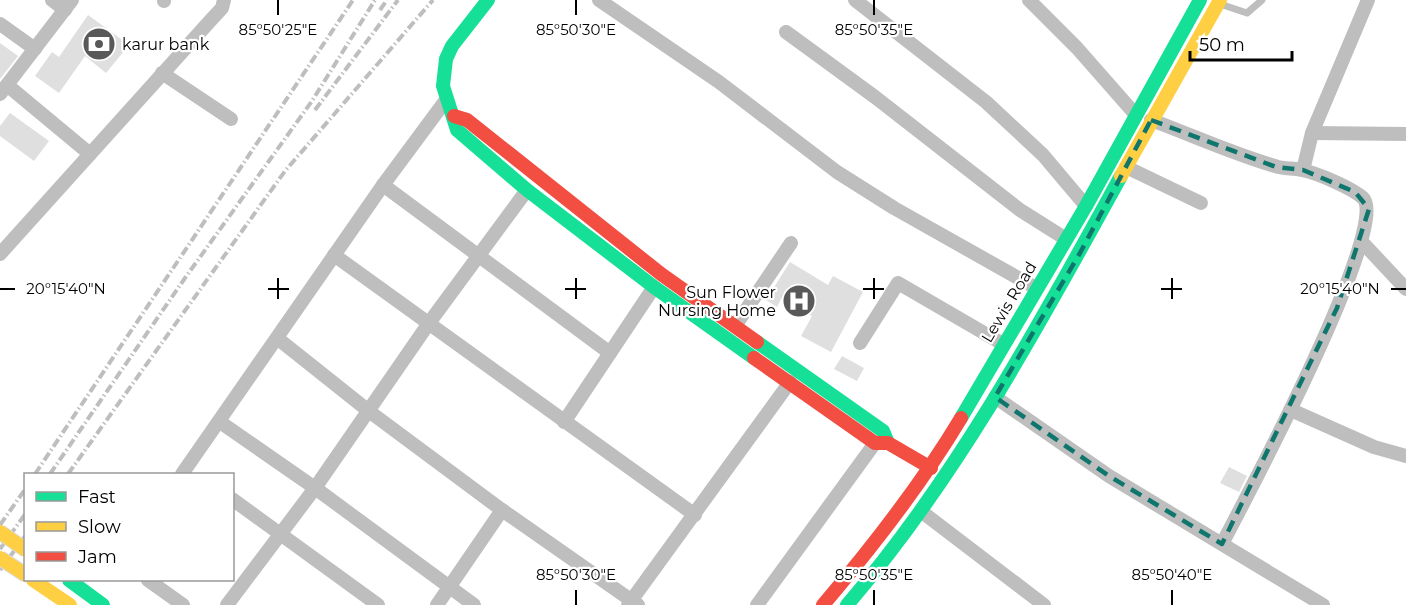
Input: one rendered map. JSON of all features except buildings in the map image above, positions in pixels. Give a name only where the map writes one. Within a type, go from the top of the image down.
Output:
[{"type":"main road","points":[[488,0],[452,46],[446,59],[443,86],[458,130],[527,190],[654,287],[881,443],[930,468]]},
{"type":"main road","name":"Lewis Road","points":[[823,605],[879,540],[930,468],[1086,206],[1200,0]]},
{"type":"main road","points":[[847,605],[922,512],[995,397],[1080,253],[1151,120],[1219,2]]},
{"type":"main road","points":[[1159,72],[1174,79]]},
{"type":"main road","points":[[454,116],[467,120],[661,274],[883,431],[881,443]]},
{"type":"main road","points":[[0,532],[24,549]]},
{"type":"main road","points":[[0,558],[24,573]]},
{"type":"main road","points":[[72,581],[103,605]]},
{"type":"main road","points":[[38,583],[62,603]]},
{"type":"street","points":[[52,0],[69,5],[4,89],[90,154]]},
{"type":"street","points":[[0,254],[222,8],[224,0]]},
{"type":"street","points":[[599,0],[719,82],[837,172],[894,208],[1036,288]]},
{"type":"street","points":[[855,0],[987,102],[1043,155],[1086,206]]},
{"type":"street","points":[[1029,0],[1077,48],[1135,114]]},
{"type":"street","points":[[1303,170],[1312,133],[1368,0]]},
{"type":"street","points":[[0,24],[35,49]]},
{"type":"street","points":[[786,32],[875,97],[1020,210],[1066,239]]},
{"type":"street","points":[[162,73],[231,119]]},
{"type":"street","points":[[189,472],[220,422],[334,255],[446,100]]},
{"type":"street","points":[[1151,120],[1276,167],[1303,170],[1355,192],[1366,200],[1369,209],[1362,242],[1337,308],[1291,410],[1222,544]]},
{"type":"street","points":[[1312,133],[1406,134]]},
{"type":"street","points":[[1126,168],[1201,203]]},
{"type":"street","points":[[383,185],[610,353]]},
{"type":"street","points":[[227,605],[370,412],[429,323],[527,190]]},
{"type":"street","points":[[1362,242],[1406,289]]},
{"type":"street","points":[[735,326],[791,243]]},
{"type":"street","points":[[334,255],[695,515]]},
{"type":"street","points":[[860,343],[898,283],[1003,344]]},
{"type":"street","points":[[564,422],[654,287]]},
{"type":"street","points":[[277,338],[370,412],[633,603],[790,382]]},
{"type":"street","points":[[995,397],[1108,476],[1323,605]]},
{"type":"street","points":[[1291,410],[1374,447],[1406,456]]},
{"type":"street","points":[[220,422],[315,488],[474,605]]},
{"type":"street","points":[[758,605],[881,443]]},
{"type":"street","points":[[234,500],[378,605]]},
{"type":"street","points":[[437,605],[502,510]]},
{"type":"street","points":[[922,512],[1044,605]]},
{"type":"street","points":[[151,581],[183,605]]},
{"type":"lane","points":[[1219,2],[1247,13],[1262,0]]},
{"type":"highlighted area","points":[[1151,120],[1276,167],[1303,170],[1355,192],[1369,209],[1337,308],[1222,544],[1109,476],[995,397],[1080,253]]},
{"type":"railway","points":[[36,473],[353,0]]},
{"type":"railway","points":[[51,473],[185,278],[312,101],[375,0]]},
{"type":"railway","points":[[380,10],[387,0]]},
{"type":"railway","points":[[315,110],[398,0]]},
{"type":"railway","points":[[69,473],[285,171],[433,0]]},
{"type":"railway","points":[[0,525],[24,491]]},
{"type":"railway","points":[[0,549],[24,516]]},
{"type":"railway","points":[[0,570],[24,538]]},
{"type":"traffic: fast","points":[[488,0],[452,46],[446,59],[443,86],[457,130],[527,190],[654,287],[754,358]]},
{"type":"traffic: fast","points":[[961,418],[1086,206],[1200,0]]},
{"type":"traffic: fast","points":[[847,605],[887,556],[961,451],[1028,342],[1121,176]]},
{"type":"traffic: fast","points":[[757,342],[883,431],[888,443]]},
{"type":"traffic: fast","points":[[70,581],[103,605]]},
{"type":"traffic: slow","points":[[1121,176],[1220,0]]},
{"type":"traffic: slow","points":[[0,532],[24,549]]},
{"type":"traffic: slow","points":[[0,558],[24,574]]},
{"type":"traffic: slow","points":[[34,581],[70,605]]},
{"type":"traffic: jam","points":[[454,116],[467,120],[661,274],[757,342]]},
{"type":"traffic: jam","points":[[754,358],[875,443],[888,443],[931,468]]},
{"type":"traffic: jam","points":[[823,605],[896,514],[930,467],[961,418]]},
{"type":"place","name":"karur bank","points":[[99,44]]},
{"type":"place","name":"Sun Flower Nursing Home","points":[[799,301]]}]
